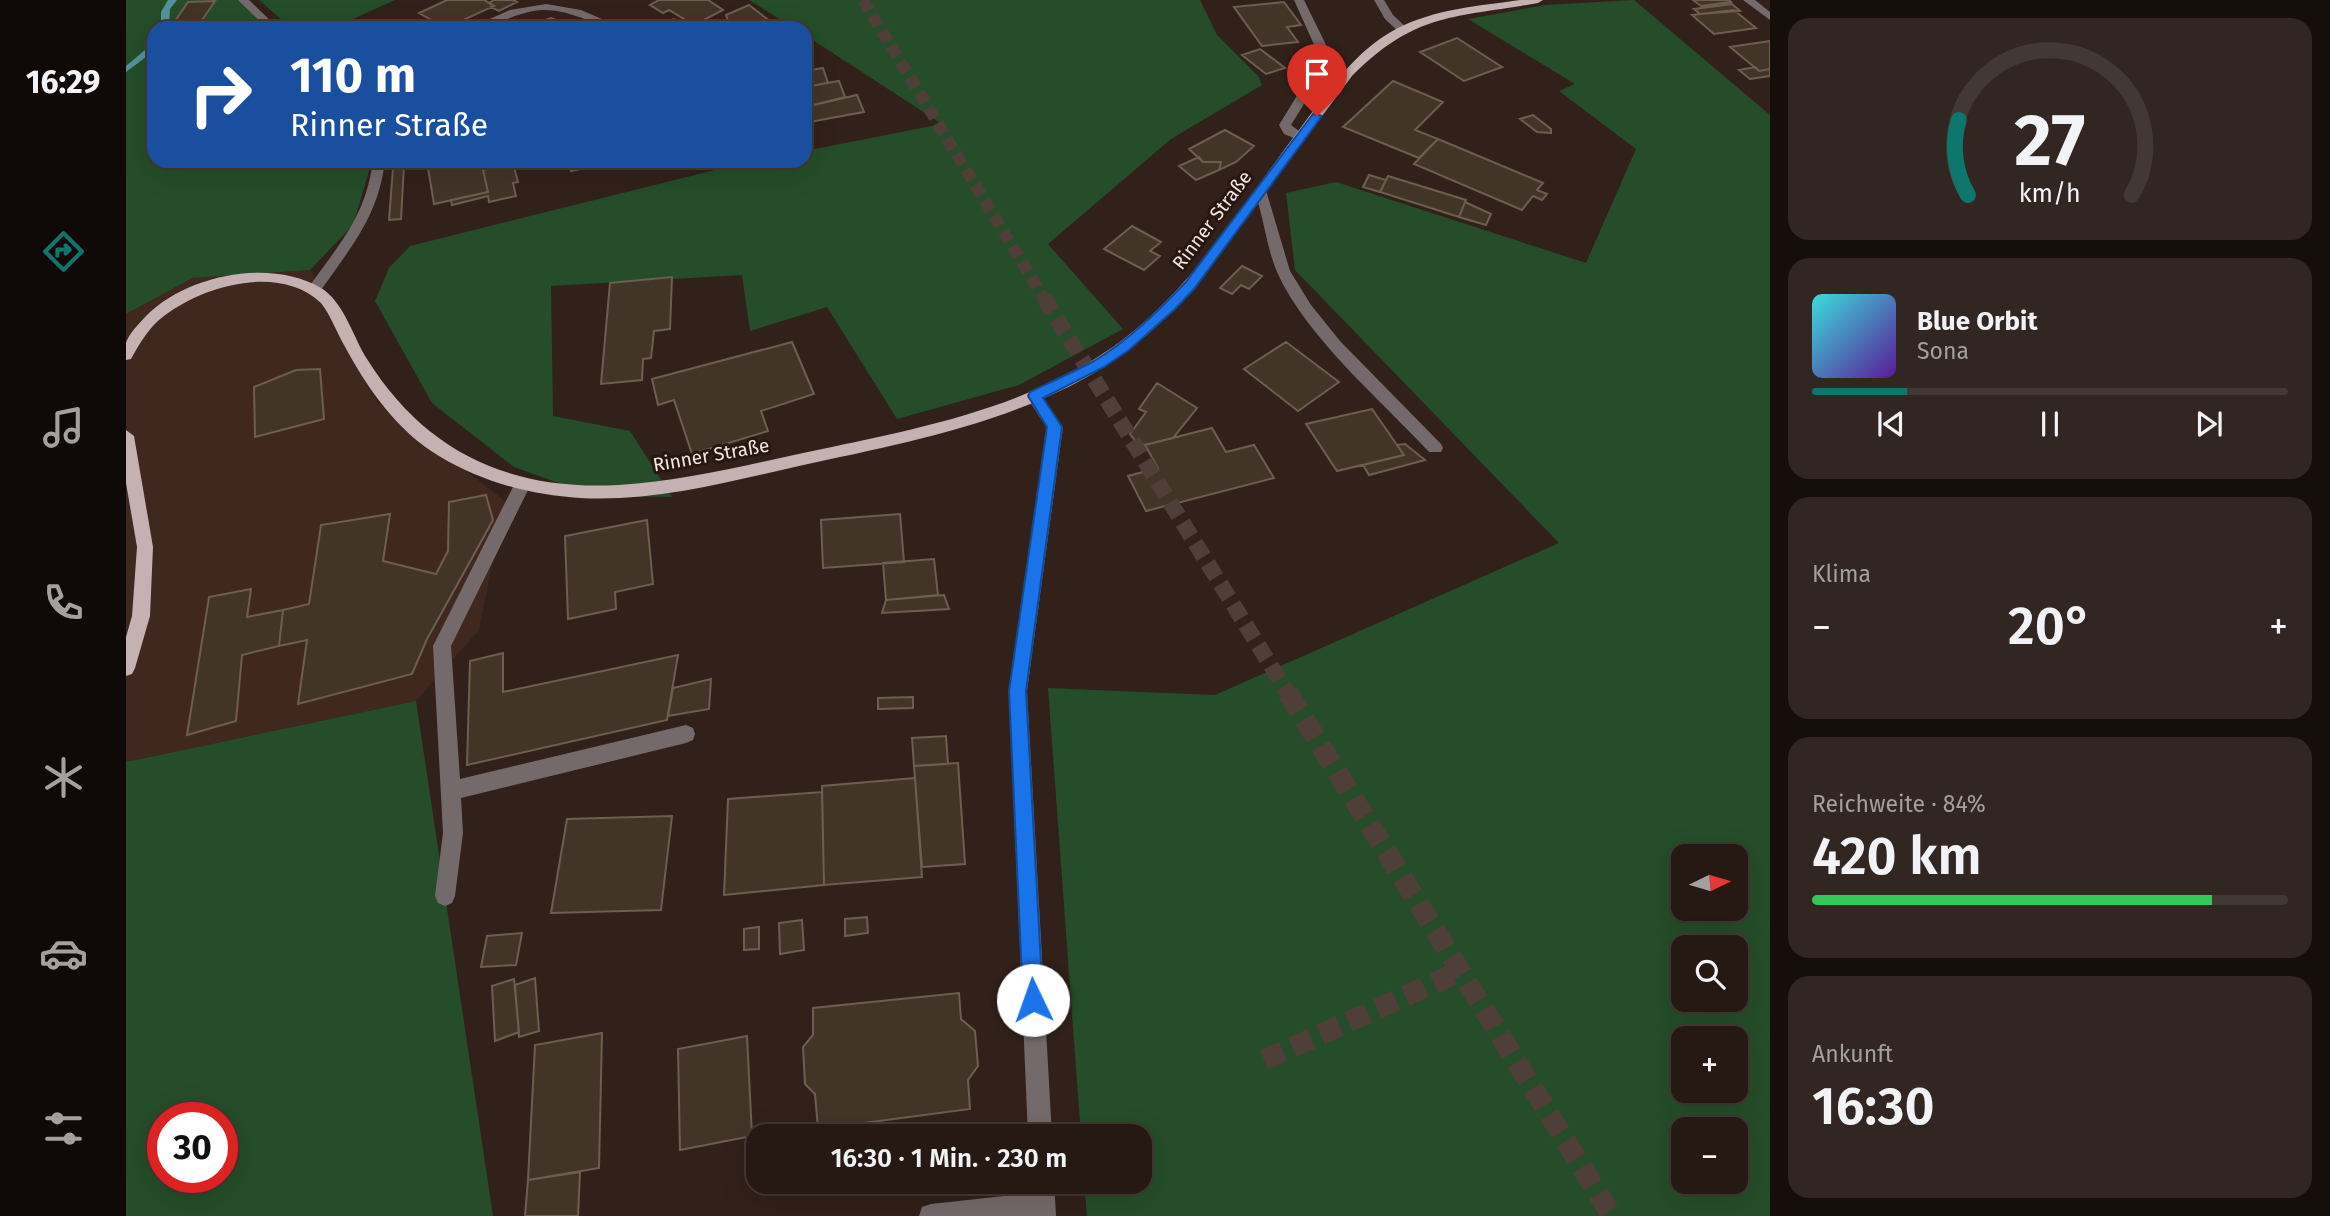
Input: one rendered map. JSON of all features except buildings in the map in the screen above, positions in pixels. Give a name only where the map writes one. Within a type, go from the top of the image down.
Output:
[{"type":"main road","name":"Rinner Straße","points":[[314,290],[327,302],[374,385],[408,426],[427,443],[473,467],[523,484],[550,490],[588,491],[680,484],[741,473],[924,430],[1034,396],[1100,363],[1147,328],[1190,286],[1348,74],[1369,53],[1403,30],[1442,16],[1538,0]]},
{"type":"main road","points":[[126,355],[146,324],[186,294],[208,286],[258,279],[314,290]]},
{"type":"main road","points":[[126,436],[145,547],[141,616],[126,668]]},
{"type":"street","points":[[243,0],[266,21]]},
{"type":"street","points":[[1299,0],[1322,49],[1315,76],[1285,125],[1288,131],[1301,136]]},
{"type":"street","points":[[1379,0],[1389,16],[1403,30]]},
{"type":"street","points":[[1748,0],[1770,16]]},
{"type":"street","points":[[489,21],[514,9],[544,3],[569,7],[602,21]]},
{"type":"street","points":[[314,290],[365,221],[377,189],[378,168]]},
{"type":"street","points":[[1260,190],[1269,210],[1273,243],[1279,261],[1303,305],[1344,356],[1435,448]]},
{"type":"street","points":[[1034,396],[1055,427],[1018,691],[1039,1124]]},
{"type":"street","points":[[445,896],[453,834],[442,646],[523,484]]},
{"type":"street","points":[[450,792],[686,734]]},
{"type":"street","points":[[931,1216],[1043,1201]]},
{"type":"shaded area","points":[[310,270],[378,403],[505,501],[479,630],[416,701],[126,762],[126,314],[192,277]]},
{"type":"green space","points":[[126,0],[243,0],[266,21],[147,21],[147,168],[370,168],[353,225],[310,270],[192,278],[126,314]]},
{"type":"green space","points":[[259,0],[395,0],[348,21],[283,21]]},
{"type":"green space","points":[[749,0],[1200,0],[1217,35],[1259,77],[1262,85],[1171,139],[1048,244],[1123,329],[1019,385],[897,419],[827,307],[750,331],[742,275],[551,286],[553,416],[630,431],[672,497],[595,496],[514,467],[432,403],[375,301],[389,268],[410,246],[723,168],[812,168],[812,150],[942,124],[812,40],[812,21],[783,21]]},
{"type":"green space","points":[[1634,0],[1770,115],[1770,1216],[1087,1216],[1085,1194],[1152,1194],[1152,1124],[1080,1124],[1048,688],[1215,695],[1559,543],[1295,270],[1286,193],[1336,182],[1586,263],[1636,149],[1559,91],[1575,84],[1468,19],[1545,5]]},
{"type":"green space","points":[[416,701],[493,1216],[126,1216],[126,762]]},
{"type":"waterway","points":[[164,21],[166,9],[173,0]]},
{"type":"waterway","points":[[126,70],[147,53]]},
{"type":"tunnel","points":[[863,0],[1045,300]]},
{"type":"tunnel","points":[[1044,298],[1289,695]]},
{"type":"tunnel","points":[[1288,693],[1460,971]]},
{"type":"tunnel","points":[[1264,1060],[1460,971]]},
{"type":"tunnel","points":[[1460,971],[1612,1216]]},
{"type":"route","points":[[1033,1000],[1018,691],[1055,427],[1034,396],[1100,363],[1125,346],[1170,306],[1190,286],[1317,116]]}]
